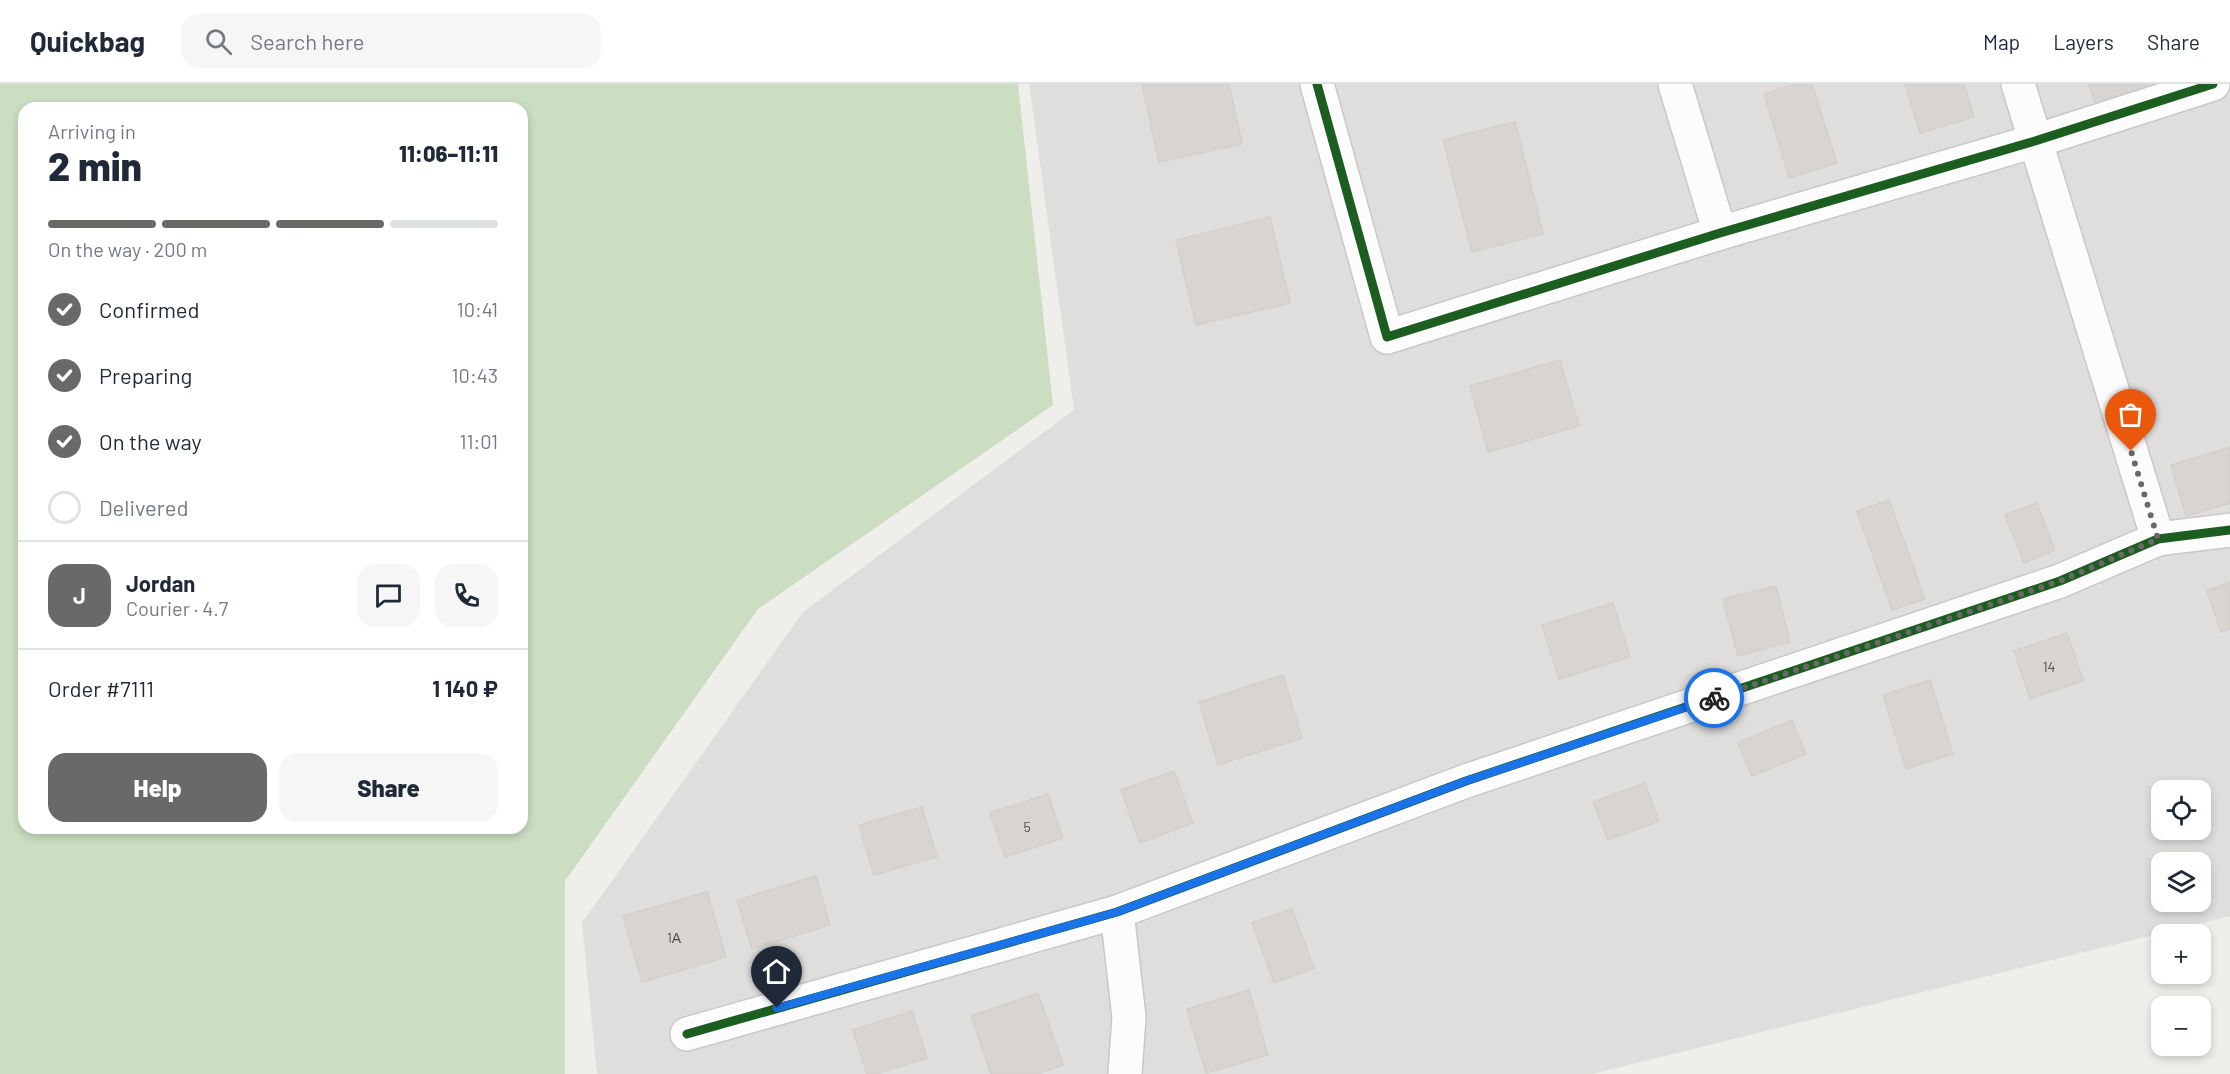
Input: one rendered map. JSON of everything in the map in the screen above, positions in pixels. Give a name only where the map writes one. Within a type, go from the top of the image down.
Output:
[{"type":"street","points":[[1317,84],[1387,337],[1720,233],[2035,141],[2213,84]]},
{"type":"street","points":[[1675,84],[1720,233]]},
{"type":"street","points":[[2018,84],[2158,539]]},
{"type":"street","points":[[687,1034],[1117,912],[1466,781],[2060,581],[2158,539],[2230,530]]},
{"type":"street","points":[[1117,912],[1129,1017],[1125,1074]]},
{"type":"shaded area","points":[[1029,84],[2230,84],[2230,916],[2198,924],[2151,924],[2151,936],[1592,1074],[597,1074],[582,923],[803,612],[1074,410]]},
{"type":"green space","points":[[0,84],[1018,84],[1053,405],[758,609],[565,881],[565,1074],[0,1074]]},
{"type":"building","points":[[1142,84],[1229,84],[1242,144],[1159,162]]},
{"type":"building","points":[[1796,84],[1812,84],[1837,163],[1789,178],[1764,94]]},
{"type":"building","points":[[1905,84],[1964,84],[1974,117],[1920,133]]},
{"type":"building","points":[[2089,84],[2150,84],[2151,87],[2095,103]]},
{"type":"building","points":[[1515,122],[1543,234],[1472,252],[1443,140]]},
{"type":"building","points":[[1270,217],[1290,303],[1196,325],[1176,240]]},
{"type":"building","points":[[1560,360],[1579,426],[1488,452],[1470,386]]},
{"type":"building","points":[[2230,447],[2230,503],[2186,516],[2171,465]]},
{"type":"building","points":[[1889,500],[1925,599],[1892,610],[1857,511]]},
{"type":"building","points":[[2037,503],[2055,550],[2024,563],[2005,515]]},
{"type":"building","points":[[2230,582],[2230,629],[2221,632],[2207,591]]},
{"type":"building","points":[[1776,586],[1790,642],[1738,656],[1723,599]]},
{"type":"building","points":[[1613,603],[1630,657],[1559,679],[1542,625]]},
{"type":"building","points":[[2067,633],[2083,681],[2030,699],[2014,651]]},
{"type":"building","points":[[1283,675],[1302,738],[1218,765],[1199,702]]},
{"type":"building","points":[[1930,680],[1953,754],[1906,769],[1883,695]]},
{"type":"building","points":[[1792,720],[1806,754],[1752,776],[1738,743]]},
{"type":"building","points":[[1174,771],[1193,823],[1140,843],[1121,790]]},
{"type":"building","points":[[1645,783],[1659,821],[1608,840],[1593,802]]},
{"type":"building","points":[[1048,794],[1063,838],[1005,857],[990,813]]},
{"type":"building","points":[[922,807],[937,857],[874,875],[859,825]]},
{"type":"building","points":[[816,876],[830,925],[752,949],[737,900]]},
{"type":"building","points":[[707,892],[726,957],[642,982],[623,916]]},
{"type":"building","points":[[1292,909],[1314,968],[1274,983],[1252,923]]},
{"type":"building","points":[[1249,990],[1268,1055],[1206,1073],[1187,1009]]},
{"type":"building","points":[[1038,993],[1063,1065],[1037,1074],[991,1074],[971,1016]]},
{"type":"building","points":[[912,1011],[927,1058],[876,1074],[867,1074],[853,1030]]},
{"type":"cycle path","points":[[1317,84],[1387,337],[1720,233],[2035,141],[2213,84]]},
{"type":"cycle path","points":[[687,1034],[1117,912],[1466,781],[2060,581],[2158,539],[2230,530]]},
{"type":"way so far","points":[[1714,698],[2060,581],[2158,539],[2131,451]]},
{"type":"route","points":[[777,1008],[1117,912],[1466,781],[1714,698]]}]
